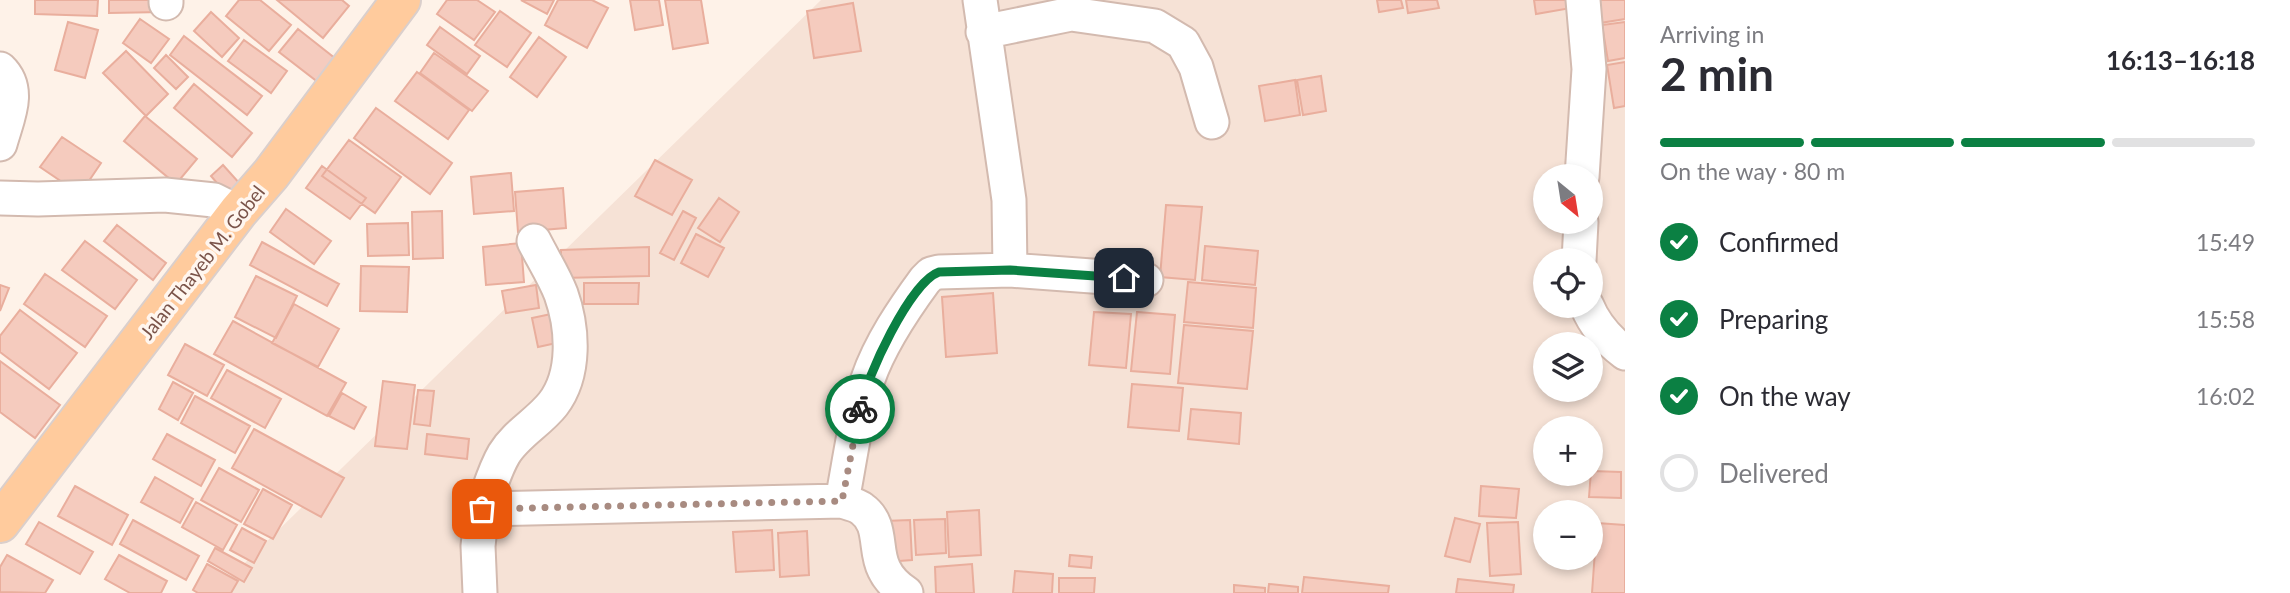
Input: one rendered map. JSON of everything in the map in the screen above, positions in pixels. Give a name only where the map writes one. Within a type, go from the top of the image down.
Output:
[{"type":"main road","name":"Jalan Thayeb M. Gobel","points":[[0,523],[238,212],[271,174],[401,0]]},
{"type":"street","points":[[1583,0],[1589,69],[1583,164]]},
{"type":"street","points":[[1010,270],[1009,200],[982,16],[1071,14],[1155,26],[1183,43],[1196,67],[1212,122]]},
{"type":"street","points":[[0,69],[9,78],[12,89],[0,144]]},
{"type":"street","points":[[0,198],[165,195],[214,200],[238,212]]},
{"type":"street","points":[[480,593],[478,546],[482,509],[505,453],[553,404],[568,372],[571,351],[568,321],[561,294],[534,241]]},
{"type":"street","points":[[842,501],[869,376],[882,348],[915,294],[931,274],[1010,270],[1146,280]]},
{"type":"street","points":[[1593,318],[1610,342],[1625,354]]},
{"type":"street","points":[[482,509],[842,501],[862,509],[875,525],[883,568],[897,587],[906,593]]},
{"type":"shaded area","points":[[821,0],[1625,0],[1625,593],[214,593]]},
{"type":"building","points":[[35,0],[98,0],[97,16],[35,14]]},
{"type":"building","points":[[109,0],[163,0],[163,12],[109,13]]},
{"type":"building","points":[[239,0],[260,0],[291,25],[269,51],[226,16]]},
{"type":"building","points":[[277,0],[342,0],[349,6],[323,38]]},
{"type":"building","points":[[447,0],[477,0],[495,12],[474,40],[437,14]]},
{"type":"building","points":[[521,0],[554,0],[547,14]]},
{"type":"building","points":[[558,0],[592,0],[608,8],[587,48],[545,25]]},
{"type":"building","points":[[630,0],[659,0],[663,25],[635,30]]},
{"type":"building","points":[[665,0],[701,0],[708,43],[673,49]]},
{"type":"building","points":[[1377,0],[1401,0],[1403,8],[1379,12]]},
{"type":"building","points":[[1406,0],[1437,0],[1439,8],[1408,13]]},
{"type":"building","points":[[1534,0],[1570,0],[1571,8],[1536,14]]},
{"type":"building","points":[[1596,0],[1625,0],[1625,19],[1600,23]]},
{"type":"building","points":[[853,3],[861,51],[814,58],[807,11]]},
{"type":"building","points":[[500,11],[531,33],[507,67],[475,45]]},
{"type":"building","points":[[211,12],[239,38],[222,57],[194,31]]},
{"type":"building","points":[[140,19],[169,39],[151,63],[123,43]]},
{"type":"building","points":[[68,22],[98,30],[85,78],[55,70]]},
{"type":"building","points":[[1625,22],[1625,58],[1608,61],[1602,25]]},
{"type":"building","points":[[440,27],[480,56],[467,74],[427,45]]},
{"type":"building","points":[[298,29],[341,63],[323,86],[279,52]]},
{"type":"building","points":[[184,36],[262,96],[247,115],[170,55]]},
{"type":"building","points":[[539,37],[566,57],[537,97],[510,77]]},
{"type":"building","points":[[244,40],[287,71],[271,93],[228,61]]},
{"type":"building","points":[[126,51],[168,94],[146,116],[103,73]]},
{"type":"building","points":[[434,53],[488,91],[472,111],[420,73]]},
{"type":"building","points":[[166,55],[188,77],[176,89],[154,68]]},
{"type":"building","points":[[1625,62],[1625,106],[1614,108],[1607,65]]},
{"type":"building","points":[[417,72],[469,110],[448,139],[395,101]]},
{"type":"building","points":[[1321,76],[1326,111],[1303,115],[1297,80]]},
{"type":"building","points":[[1295,80],[1300,115],[1265,121],[1259,86]]},
{"type":"building","points":[[194,84],[252,133],[232,157],[174,108]]},
{"type":"building","points":[[376,108],[452,163],[430,194],[354,138]]},
{"type":"building","points":[[145,116],[197,159],[176,184],[124,141]]},
{"type":"building","points":[[62,137],[101,163],[80,194],[40,167]]},
{"type":"building","points":[[349,140],[401,177],[375,213],[322,176]]},
{"type":"building","points":[[655,160],[692,180],[672,215],[635,196]]},
{"type":"building","points":[[223,165],[241,185],[229,197],[211,176]]},
{"type":"building","points":[[322,166],[366,198],[350,219],[306,188]]},
{"type":"building","points":[[511,173],[514,211],[474,214],[471,177]]},
{"type":"building","points":[[563,188],[566,228],[518,232],[515,192]]},
{"type":"building","points":[[719,198],[739,212],[720,242],[698,228]]},
{"type":"building","points":[[1166,205],[1202,207],[1195,280],[1160,277]]},
{"type":"building","points":[[286,209],[331,241],[314,264],[270,232]]},
{"type":"building","points":[[442,211],[443,258],[413,259],[412,212]]},
{"type":"building","points":[[683,211],[696,218],[674,260],[660,253]]},
{"type":"building","points":[[408,223],[409,255],[368,256],[367,224]]},
{"type":"building","points":[[117,225],[166,263],[153,280],[104,241]]},
{"type":"building","points":[[696,234],[724,248],[708,277],[681,263]]},
{"type":"building","points":[[85,241],[137,280],[115,309],[62,270]]},
{"type":"building","points":[[262,242],[339,284],[327,306],[250,265]]},
{"type":"building","points":[[521,243],[524,282],[486,285],[483,247]]},
{"type":"building","points":[[1205,246],[1258,251],[1255,285],[1202,280]]},
{"type":"building","points":[[649,247],[649,276],[561,278],[561,250]]},
{"type":"building","points":[[361,266],[409,267],[407,312],[360,311]]},
{"type":"building","points":[[45,274],[107,316],[85,347],[24,304]]},
{"type":"building","points":[[256,276],[297,296],[276,338],[235,317]]},
{"type":"building","points":[[1188,282],[1256,288],[1253,328],[1184,322]]},
{"type":"building","points":[[584,283],[639,283],[638,304],[584,304]]},
{"type":"building","points":[[0,285],[9,288],[0,311]]},
{"type":"building","points":[[536,285],[539,308],[506,313],[502,291]]},
{"type":"building","points":[[993,293],[997,353],[946,357],[942,297]]},
{"type":"building","points":[[294,304],[339,329],[318,367],[272,343]]},
{"type":"building","points":[[20,310],[77,353],[49,389],[0,352],[0,336]]},
{"type":"building","points":[[1094,312],[1131,314],[1126,368],[1089,365]]},
{"type":"building","points":[[1137,312],[1175,315],[1170,374],[1131,371]]},
{"type":"building","points":[[556,313],[561,342],[538,347],[532,318]]},
{"type":"building","points":[[233,321],[346,383],[327,416],[214,354]]},
{"type":"building","points":[[1184,325],[1253,331],[1247,389],[1178,383]]},
{"type":"building","points":[[185,344],[224,365],[207,396],[168,375]]},
{"type":"building","points":[[0,361],[60,405],[35,438],[0,412]]},
{"type":"building","points":[[227,370],[281,399],[265,428],[211,398]]},
{"type":"building","points":[[383,381],[415,385],[407,449],[375,446]]},
{"type":"building","points":[[173,382],[193,393],[178,420],[159,409]]},
{"type":"building","points":[[1132,384],[1183,388],[1179,431],[1128,427]]},
{"type":"building","points":[[418,390],[434,391],[430,426],[414,424]]},
{"type":"building","points":[[342,393],[366,407],[354,429],[329,416]]},
{"type":"building","points":[[195,396],[250,426],[235,453],[181,423]]},
{"type":"building","points":[[1191,409],[1241,413],[1239,444],[1188,439]]},
{"type":"building","points":[[254,429],[344,478],[321,517],[232,468]]},
{"type":"building","points":[[167,434],[215,460],[201,486],[153,459]]},
{"type":"building","points":[[427,434],[469,439],[467,459],[425,454]]},
{"type":"building","points":[[219,468],[259,490],[241,522],[201,500]]},
{"type":"building","points":[[1603,471],[1621,472],[1621,498],[1589,497],[1590,486],[1603,486]]},
{"type":"building","points":[[155,477],[193,499],[180,523],[141,502]]},
{"type":"building","points":[[75,486],[128,515],[112,545],[58,516]]},
{"type":"building","points":[[1481,486],[1519,489],[1516,518],[1479,516]]},
{"type":"building","points":[[263,489],[292,505],[273,539],[244,524]]},
{"type":"building","points":[[196,502],[237,525],[223,550],[182,527]]},
{"type":"building","points":[[979,510],[981,555],[949,557],[947,512]]},
{"type":"building","points":[[1455,518],[1480,524],[1470,562],[1445,556]]},
{"type":"building","points":[[945,519],[946,553],[916,555],[914,520]]},
{"type":"building","points":[[133,520],[199,556],[186,580],[120,544]]},
{"type":"building","points":[[910,520],[912,560],[886,562],[884,521]]},
{"type":"building","points":[[39,522],[93,552],[80,574],[26,544]]},
{"type":"building","points":[[1518,522],[1521,574],[1490,576],[1487,523]]},
{"type":"building","points":[[1603,523],[1625,525],[1625,593],[1592,593],[1594,570],[1603,570]]},
{"type":"building","points":[[242,528],[266,541],[254,563],[230,550]]},
{"type":"building","points":[[772,530],[774,570],[736,572],[733,532]]},
{"type":"building","points":[[807,531],[809,575],[780,577],[778,533]]},
{"type":"building","points":[[215,548],[252,568],[244,582],[208,561]]},
{"type":"building","points":[[7,555],[53,580],[45,593],[0,592],[0,567]]},
{"type":"building","points":[[119,555],[167,581],[161,593],[130,593],[105,579]]},
{"type":"building","points":[[1070,555],[1092,557],[1091,568],[1069,566]]},
{"type":"building","points":[[207,564],[238,581],[231,593],[198,593],[193,590]]},
{"type":"building","points":[[972,564],[974,593],[936,593],[935,567]]},
{"type":"building","points":[[1015,571],[1053,574],[1052,593],[1013,593]]},
{"type":"building","points":[[1304,577],[1389,586],[1388,593],[1302,593]]},
{"type":"building","points":[[1059,578],[1095,578],[1094,593],[1059,593]]},
{"type":"building","points":[[1458,579],[1514,585],[1513,593],[1456,593]]},
{"type":"building","points":[[1269,584],[1298,587],[1298,593],[1268,593]]},
{"type":"building","points":[[1234,585],[1265,588],[1265,593],[1234,593]]},
{"type":"way so far","points":[[482,509],[842,501],[860,409]]},
{"type":"route","points":[[860,409],[869,376],[882,348],[915,294],[931,274],[1010,270],[1124,278]]}]
